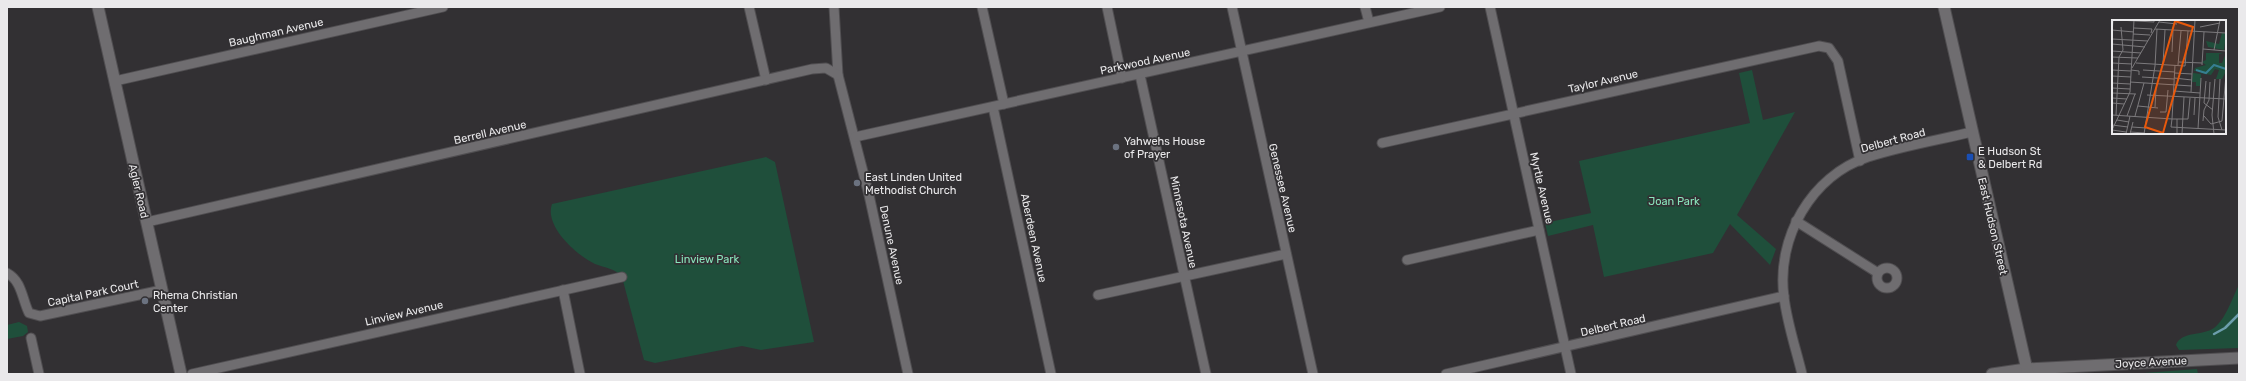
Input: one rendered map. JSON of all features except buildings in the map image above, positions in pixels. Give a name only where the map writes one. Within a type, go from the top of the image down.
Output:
[{"type":"main road","name":"Agler Road","points":[[98,7],[181,374]]},
{"type":"main road","name":"East Hudson Street","points":[[1944,7],[2027,371]]},
{"type":"main road","name":"Joyce Avenue","points":[[1992,374],[2239,358]]},
{"type":"street","name":"Baughman Avenue","points":[[114,81],[443,7]]},
{"type":"street","points":[[749,7],[766,80]]},
{"type":"street","name":"Denune Avenue","points":[[834,7],[838,75],[855,137],[908,374]]},
{"type":"street","points":[[982,7],[1004,104]]},
{"type":"street","points":[[1107,7],[1122,78]]},
{"type":"street","name":"Genessee Avenue","points":[[1232,7],[1313,374]]},
{"type":"street","points":[[1365,7],[1369,22]]},
{"type":"street","name":"Parkwood Avenue","points":[[855,137],[1140,75],[1440,7]]},
{"type":"street","name":"Myrtle Avenue","points":[[1490,7],[1570,374]]},
{"type":"street","name":"Taylor Avenue","points":[[1382,143],[1810,47],[1829,48],[1838,61],[1860,160]]},
{"type":"street","name":"Berrell Avenue","points":[[146,222],[812,69],[826,68],[838,75]]},
{"type":"street","name":"Minnesota Avenue","points":[[1140,75],[1206,374]]},
{"type":"street","name":"Aberdeen Avenue","points":[[993,107],[1051,374]]},
{"type":"street","name":"Delbert Road","points":[[1802,374],[1784,296],[1784,257],[1800,213],[1826,181],[1860,160],[1972,132]]},
{"type":"street","points":[[1796,221],[1878,273]]},
{"type":"street","points":[[1407,260],[1539,230]]},
{"type":"street","points":[[1098,295],[1286,254]]},
{"type":"street","name":"Capital Park Court","points":[[7,273],[15,277],[20,286],[29,313],[40,316],[162,290]]},
{"type":"street","name":"Linview Avenue","points":[[192,374],[622,277]]},
{"type":"street","points":[[563,290],[580,374]]},
{"type":"street","name":"Delbert Road","points":[[1446,374],[1784,296]]},
{"type":"street","points":[[31,338],[39,374]]},
{"type":"green space","name":"Joan Park","points":[[1752,70],[1763,120],[1795,112],[1737,215],[1776,249],[1770,265],[1730,224],[1713,253],[1604,277],[1593,225],[1548,236],[1545,223],[1591,213],[1579,161],[1750,123],[1739,73]]},
{"type":"green space","name":"Linview Park","points":[[766,157],[775,162],[814,342],[761,350],[742,346],[655,363],[644,360],[622,277],[613,270],[587,260],[563,239],[553,221],[551,213],[552,204]]},
{"type":"green space","points":[[2239,285],[2239,348],[2179,350],[2176,345],[2182,338],[2204,332],[2214,328],[2218,324],[2225,314]]},
{"type":"green space","points":[[19,322],[27,326],[28,332],[23,336],[7,339],[7,325]]},
{"type":"green space","points":[[2197,369],[2198,374],[2144,373]]},
{"type":"waterway","points":[[2214,334],[2225,328],[2239,314]]},
{"type":"place","name":"Yahwehs House of Prayer","points":[[1116,147]]},
{"type":"place","name":"E Hudson St & Delbert Rd","points":[[1970,157]]},
{"type":"place","name":"East Linden United Methodist Church","points":[[857,183]]},
{"type":"place","name":"Rhema Christian Center","points":[[145,301]]}]
